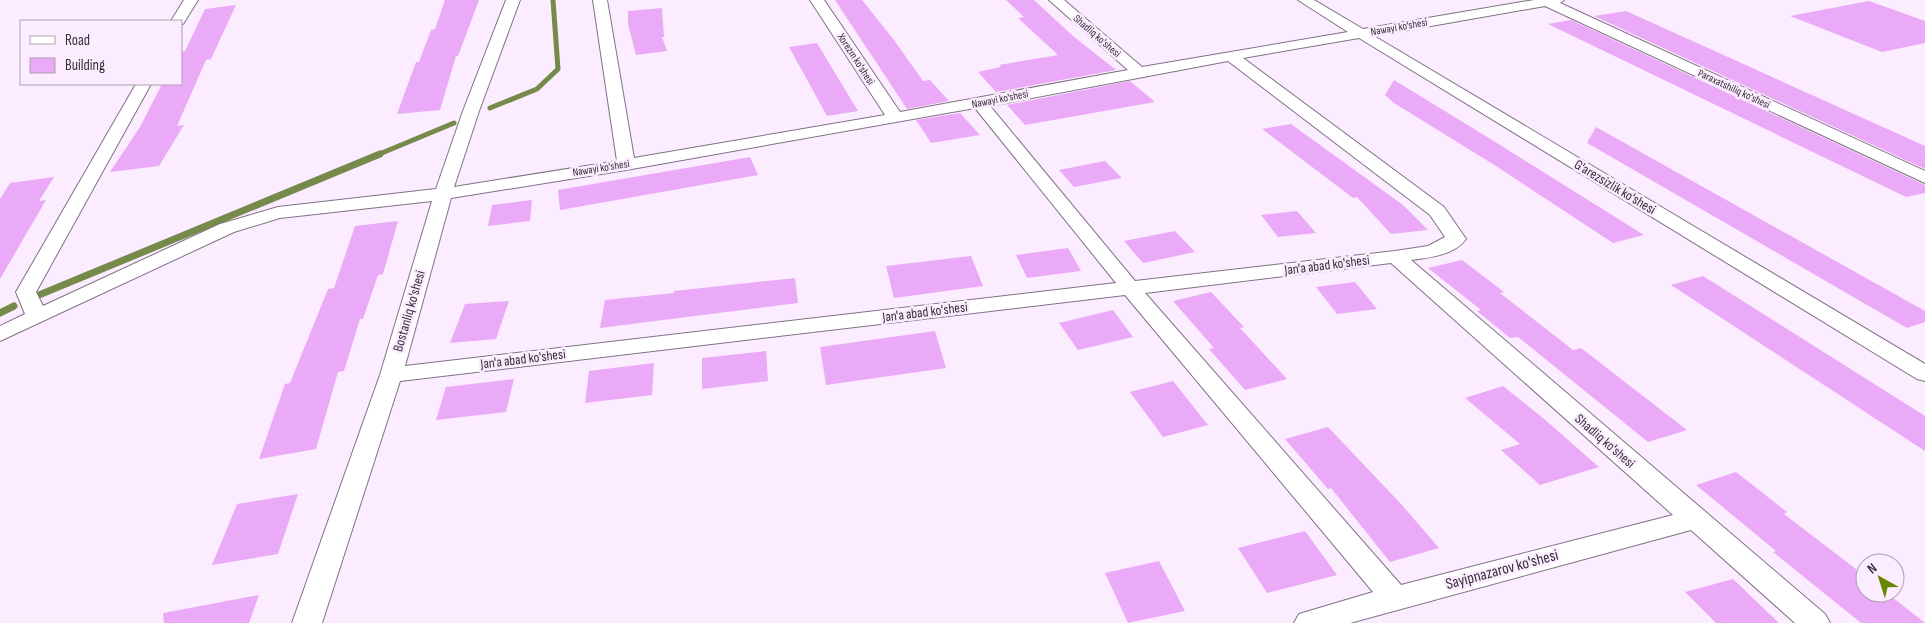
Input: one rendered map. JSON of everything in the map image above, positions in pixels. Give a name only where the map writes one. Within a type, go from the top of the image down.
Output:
[{"type":"street","points":[[179,20],[191,0]]},
{"type":"street","name":"Bostanliq ko'shesi","points":[[307,623],[391,375],[443,194],[471,111],[513,0]]},
{"type":"street","points":[[600,0],[626,165]]},
{"type":"street","name":"Xorezm ko'shesi","points":[[817,0],[895,118]]},
{"type":"street","name":"Shadliq ko'shesi","points":[[1056,0],[1139,72]]},
{"type":"street","name":"G'arezsizlik ko'shesi","points":[[1305,0],[1925,374]]},
{"type":"street","name":"Nawayi ko'shesi","points":[[0,334],[227,228],[278,214],[443,194],[626,165],[979,103],[1139,72],[1549,1]]},
{"type":"street","name":"Paraxatshiliq ko'shesi","points":[[1549,1],[1925,178]]},
{"type":"street","name":"Jan'a abad ko'shesi","points":[[391,375],[1395,257],[1433,251],[1456,239],[1437,211],[1231,56]]},
{"type":"street","points":[[37,316],[26,292],[142,85]]},
{"type":"street","points":[[979,103],[1130,288],[1395,598]]},
{"type":"street","name":"Shadliq ko'shesi","points":[[1395,257],[1816,623]]},
{"type":"street","name":"Sayipnazarov ko'shesi","points":[[1309,623],[1395,598],[1695,519]]},
{"type":"building","points":[[445,0],[479,0],[458,56],[456,56],[440,110],[397,114],[416,62],[419,62],[431,30],[435,29]]},
{"type":"building","points":[[835,0],[862,0],[923,81],[930,80],[949,101],[907,109]]},
{"type":"building","points":[[1006,0],[1034,0],[1073,36],[1116,70],[996,92],[978,72],[1001,67],[999,65],[1058,55],[1018,18],[1024,17]]},
{"type":"building","points":[[1869,1],[1925,21],[1925,43],[1882,52],[1790,16]]},
{"type":"building","points":[[236,5],[211,59],[206,60],[177,126],[184,125],[159,166],[110,172],[140,127],[161,85],[182,85],[182,52],[185,51],[205,9]]},
{"type":"building","points":[[662,8],[664,37],[662,37],[667,51],[636,55],[628,24],[628,11]]},
{"type":"building","points":[[1626,11],[1925,146],[1925,169],[1594,16]]},
{"type":"building","points":[[1571,20],[1925,185],[1925,193],[1906,197],[1548,24]]},
{"type":"building","points":[[817,43],[858,111],[827,116],[789,47]]},
{"type":"building","points":[[1394,80],[1644,235],[1613,243],[1496,166],[1394,103],[1385,95]]},
{"type":"building","points":[[1130,81],[1155,102],[1025,125],[1007,105]]},
{"type":"building","points":[[960,113],[980,135],[931,143],[916,120]]},
{"type":"building","points":[[1291,124],[1403,205],[1428,230],[1391,234],[1357,197],[1353,198],[1262,129]]},
{"type":"building","points":[[1596,127],[1925,311],[1925,322],[1907,328],[1587,143]]},
{"type":"building","points":[[750,157],[758,175],[560,210],[558,190]]},
{"type":"building","points":[[1105,161],[1122,178],[1074,187],[1059,170]]},
{"type":"building","points":[[54,177],[39,201],[46,200],[0,279],[0,199],[10,183]]},
{"type":"building","points":[[532,200],[530,221],[488,226],[492,205]]},
{"type":"building","points":[[1297,211],[1316,233],[1278,237],[1261,215]]},
{"type":"building","points":[[398,221],[383,274],[378,275],[363,319],[360,319],[344,371],[338,372],[316,449],[259,459],[285,384],[290,383],[328,289],[334,288],[355,226]]},
{"type":"building","points":[[1175,231],[1195,252],[1143,263],[1124,241]]},
{"type":"building","points":[[1068,248],[1081,271],[1027,278],[1016,255]]},
{"type":"building","points":[[971,256],[983,286],[894,298],[886,266]]},
{"type":"building","points":[[1462,260],[1504,292],[1500,293],[1573,350],[1581,348],[1687,430],[1648,442],[1518,337],[1510,338],[1477,311],[1481,310],[1428,268]]},
{"type":"building","points":[[1703,276],[1925,416],[1925,451],[1671,285]]},
{"type":"building","points":[[795,278],[798,303],[600,328],[605,300]]},
{"type":"building","points":[[1355,282],[1377,309],[1337,314],[1316,287]]},
{"type":"building","points":[[1211,292],[1244,327],[1240,328],[1287,379],[1245,390],[1209,349],[1214,348],[1173,301]]},
{"type":"building","points":[[509,301],[496,339],[450,343],[465,304]]},
{"type":"building","points":[[1113,310],[1133,337],[1078,350],[1059,323]]},
{"type":"building","points":[[935,331],[946,368],[826,385],[820,347]]},
{"type":"building","points":[[766,351],[768,381],[702,389],[702,358]]},
{"type":"building","points":[[654,363],[652,395],[585,403],[589,371]]},
{"type":"building","points":[[514,379],[506,412],[436,420],[446,387]]},
{"type":"building","points":[[1173,381],[1208,425],[1163,437],[1130,392]]},
{"type":"building","points":[[1503,386],[1599,467],[1540,485],[1501,450],[1520,444],[1465,398]]},
{"type":"building","points":[[1328,427],[1402,505],[1439,548],[1390,562],[1331,488],[1328,489],[1285,439]]},
{"type":"building","points":[[1736,472],[1787,512],[1784,514],[1855,568],[1855,603],[1900,603],[1925,623],[1861,623],[1773,552],[1776,551],[1696,485]]},
{"type":"building","points":[[298,494],[278,554],[212,565],[237,504]]},
{"type":"building","points":[[1305,531],[1337,575],[1267,593],[1238,548]]},
{"type":"building","points":[[1159,561],[1185,611],[1128,623],[1105,573]]},
{"type":"building","points":[[1733,579],[1779,623],[1716,623],[1685,592]]},
{"type":"building","points":[[259,595],[249,623],[164,623],[163,613]]},
{"type":"waterway","points":[[490,108],[537,89],[558,69],[553,0]]},
{"type":"waterway","points":[[377,155],[454,123]]},
{"type":"waterway","points":[[39,295],[380,154]]},
{"type":"waterway","points":[[0,313],[14,306]]}]
